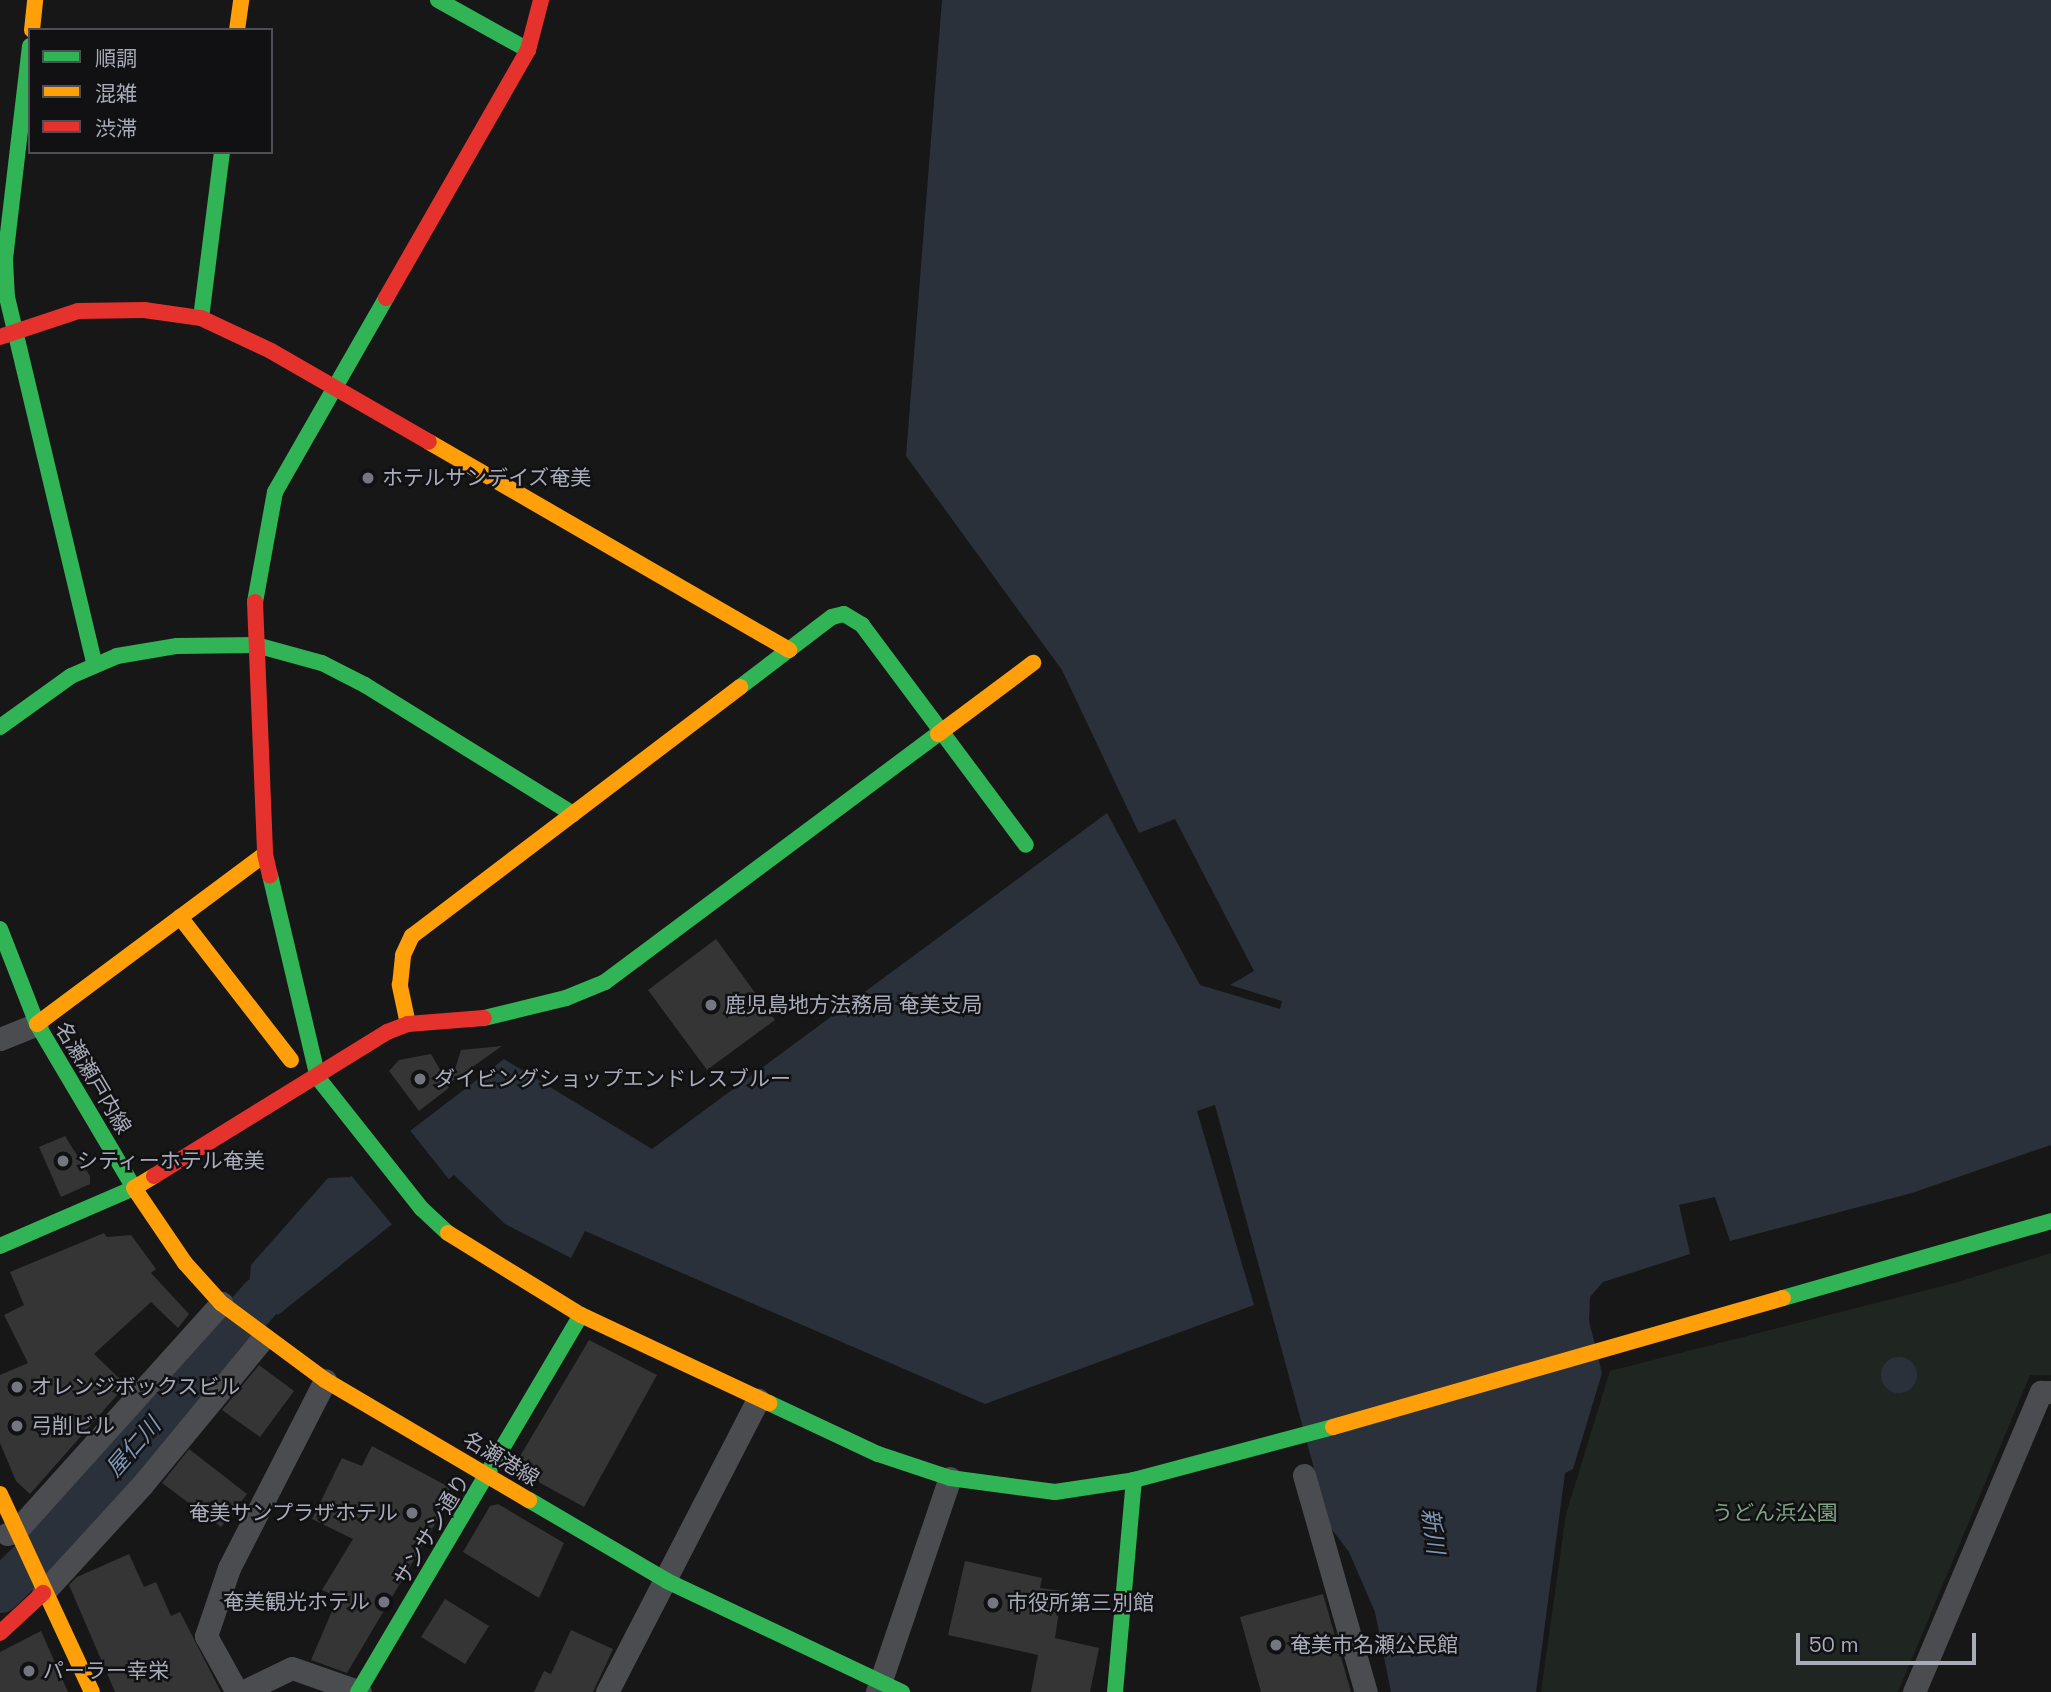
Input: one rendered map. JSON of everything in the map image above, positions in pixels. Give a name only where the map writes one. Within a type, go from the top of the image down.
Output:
[{"type":"street","points":[[32,28],[35,0]]},
{"type":"street","points":[[237,28],[241,0]]},
{"type":"street","points":[[438,0],[528,50]]},
{"type":"street","points":[[541,0],[528,50],[275,492],[254,610],[265,854],[318,1078],[422,1209],[496,1269],[580,1315],[878,1454],[950,1478],[1055,1492],[1134,1480],[1301,1436],[1607,1351],[2051,1221]]},
{"type":"street","points":[[28,63],[5,260],[8,334],[95,665]]},
{"type":"street","points":[[201,317],[222,154]]},
{"type":"street","points":[[8,334],[78,311],[144,310],[201,317],[335,388],[789,650]]},
{"type":"street","points":[[408,1024],[400,985],[403,955],[412,936],[832,617],[854,618],[1026,845]]},
{"type":"street","points":[[0,727],[71,676],[141,650],[256,645],[322,663],[366,685],[573,814]]},
{"type":"street","points":[[0,1246],[134,1188],[318,1078],[366,1043],[408,1024],[483,1018],[566,998],[605,982],[1033,663]]},
{"type":"street","points":[[0,1039],[37,1024],[265,854]]},
{"type":"street","points":[[180,918],[291,1060]]},
{"type":"street","name":"名瀬瀬戸内線","points":[[0,929],[37,1024],[134,1188]]},
{"type":"street","name":"名瀬港線","points":[[134,1188],[186,1263],[224,1306],[260,1336],[325,1380],[667,1581],[878,1689],[902,1692]]},
{"type":"street","points":[[12,1536],[224,1306]]},
{"type":"street","name":"サンサン通り","points":[[359,1692],[489,1477],[580,1315]]},
{"type":"street","points":[[0,1633],[40,1586],[142,1485],[260,1336]]},
{"type":"street","points":[[325,1380],[229,1568],[206,1636],[239,1692],[292,1668],[359,1692]]},
{"type":"street","points":[[1914,1692],[2040,1392],[2051,1392]]},
{"type":"street","points":[[607,1692],[667,1581],[758,1400]]},
{"type":"street","points":[[1304,1475],[1366,1692]]},
{"type":"street","points":[[878,1689],[950,1478]]},
{"type":"street","points":[[1115,1692],[1134,1480]]},
{"type":"street","points":[[0,1494],[12,1536],[92,1692]]},
{"type":"green space","name":"うどん浜公園","points":[[2051,1253],[2051,1375],[2030,1375],[1898,1692],[1541,1692],[1566,1514],[1610,1371],[1958,1282]]},
{"type":"water","name":"新川","points":[[942,0],[2051,0],[2051,1145],[1912,1193],[1730,1241],[1715,1197],[1679,1205],[1690,1254],[1603,1282],[1590,1297],[1589,1321],[1602,1373],[1573,1469],[1565,1473],[1536,1692],[1391,1692],[1375,1612],[1349,1552],[1330,1527],[1215,1105],[1197,1111],[1254,1305],[985,1404],[585,1231],[571,1258],[505,1224],[454,1175],[278,1315],[249,1285],[251,1265],[328,1178],[350,1177],[504,1059],[652,1149],[1107,813],[1200,985],[1280,1009],[1282,1001],[1230,985],[1254,971],[1175,819],[1139,833],[1062,670],[906,456]]},
{"type":"water","points":[[1899,1357],[1912,1362],[1917,1375],[1912,1388],[1899,1393],[1886,1388],[1881,1375],[1886,1362]]},
{"type":"pier","points":[[408,1128],[451,1182],[394,1227],[349,1173]]},
{"type":"building","name":"鹿児島地方法務局 奄美支局","points":[[716,939],[775,1020],[707,1070],[648,990]]},
{"type":"building","points":[[502,1046],[451,1082],[461,1050]]},
{"type":"building","name":"ダイビングショップエンドレスブルー","points":[[431,1054],[450,1087],[419,1111],[389,1071],[399,1060]]},
{"type":"building","name":"シティーホテル奄美","points":[[65,1136],[90,1176],[90,1184],[61,1197],[39,1147]]},
{"type":"building","points":[[104,1233],[107,1237],[131,1235],[156,1269],[151,1273],[189,1314],[178,1328],[151,1302],[94,1354],[126,1385],[30,1494],[16,1481],[0,1443],[0,1375],[28,1363],[4,1315],[24,1305],[10,1272]]},
{"type":"building","points":[[589,1340],[657,1375],[584,1507],[513,1468]]},
{"type":"building","points":[[259,1365],[294,1391],[260,1437],[222,1410]]},
{"type":"building","points":[[372,1446],[449,1487],[450,1499],[347,1673],[311,1660],[338,1597],[322,1590],[353,1539],[312,1519],[342,1458],[362,1466]]},
{"type":"building","points":[[189,1449],[247,1494],[221,1527],[162,1483]]},
{"type":"building","points":[[498,1504],[564,1543],[539,1598],[463,1552],[490,1506]]},
{"type":"building","points":[[129,1554],[144,1587],[156,1582],[171,1616],[180,1612],[221,1692],[115,1692],[69,1585],[77,1577]]},
{"type":"building","points":[[965,1561],[1042,1578],[1040,1588],[1062,1591],[1055,1638],[1099,1648],[1090,1692],[1031,1692],[1038,1655],[948,1635]]},
{"type":"building","points":[[1323,1594],[1351,1692],[1261,1692],[1240,1617]]},
{"type":"building","points":[[445,1599],[489,1626],[465,1664],[421,1637]]},
{"type":"building","points":[[571,1630],[613,1649],[593,1692],[534,1692],[544,1671],[551,1674]]},
{"type":"building","name":"パーラー幸栄","points":[[41,1631],[68,1692],[0,1692],[0,1652]]},
{"type":"waterway","name":"屋仁川","points":[[0,1591],[48,1544],[261,1298]]},
{"type":"traffic: fast","points":[[438,0],[528,50]]},
{"type":"traffic: fast","points":[[28,63],[5,260],[7,297],[95,665]]},
{"type":"traffic: fast","points":[[201,318],[222,154]]},
{"type":"traffic: fast","points":[[255,602],[275,492],[386,298]]},
{"type":"traffic: fast","points":[[740,687],[832,617],[844,614],[862,625],[1026,845]]},
{"type":"traffic: fast","points":[[0,727],[71,676],[117,656],[177,646],[256,645],[322,663],[365,685],[573,814]]},
{"type":"traffic: fast","points":[[484,1018],[566,998],[605,982],[938,734]]},
{"type":"traffic: fast","points":[[270,875],[318,1078],[422,1209],[448,1233]]},
{"type":"traffic: fast","points":[[0,929],[37,1024],[134,1188],[0,1246]]},
{"type":"traffic: fast","points":[[1783,1298],[2051,1221]]},
{"type":"traffic: fast","points":[[358,1692],[581,1315]]},
{"type":"traffic: fast","points":[[769,1403],[878,1454],[950,1478],[1055,1492],[1134,1480],[1333,1427]]},
{"type":"traffic: fast","points":[[1115,1692],[1134,1480]]},
{"type":"traffic: fast","points":[[529,1500],[667,1581],[902,1692]]},
{"type":"traffic: slow","points":[[32,28],[35,0]]},
{"type":"traffic: slow","points":[[237,28],[241,0]]},
{"type":"traffic: slow","points":[[429,442],[789,650]]},
{"type":"traffic: slow","points":[[938,734],[1033,663]]},
{"type":"traffic: slow","points":[[408,1024],[400,985],[403,955],[412,936],[740,687]]},
{"type":"traffic: slow","points":[[37,1024],[265,854]]},
{"type":"traffic: slow","points":[[180,917],[291,1060]]},
{"type":"traffic: slow","points":[[154,1176],[134,1188],[185,1263],[221,1303],[325,1380],[529,1500]]},
{"type":"traffic: slow","points":[[448,1233],[581,1315],[769,1403]]},
{"type":"traffic: slow","points":[[1333,1427],[1783,1298]]},
{"type":"traffic: slow","points":[[0,1494],[92,1692]]},
{"type":"traffic: jam","points":[[386,298],[528,50],[541,0]]},
{"type":"traffic: jam","points":[[0,337],[78,311],[144,310],[201,318],[271,351],[429,442]]},
{"type":"traffic: jam","points":[[255,602],[265,854],[270,875]]},
{"type":"traffic: jam","points":[[154,1176],[387,1032],[408,1024],[484,1018]]},
{"type":"traffic: jam","points":[[0,1633],[43,1593]]},
{"type":"place","name":"ホテルサンデイズ奄美","points":[[368,478]]},
{"type":"place","name":"鹿児島地方法務局 奄美支局","points":[[711,1005]]},
{"type":"place","name":"ダイビングショップエンドレスブルー","points":[[420,1079]]},
{"type":"place","name":"シティーホテル奄美","points":[[63,1161]]},
{"type":"place","name":"オレンジボックスビル","points":[[17,1387]]},
{"type":"place","name":"弓削ビル","points":[[17,1426]]},
{"type":"place","name":"奄美サンプラザホテル","points":[[412,1513]]},
{"type":"place","name":"奄美観光ホテル","points":[[384,1602]]},
{"type":"place","name":"市役所第三別館","points":[[993,1603]]},
{"type":"place","name":"奄美市名瀬公民館","points":[[1276,1645]]},
{"type":"place","name":"パーラー幸栄","points":[[29,1671]]}]
